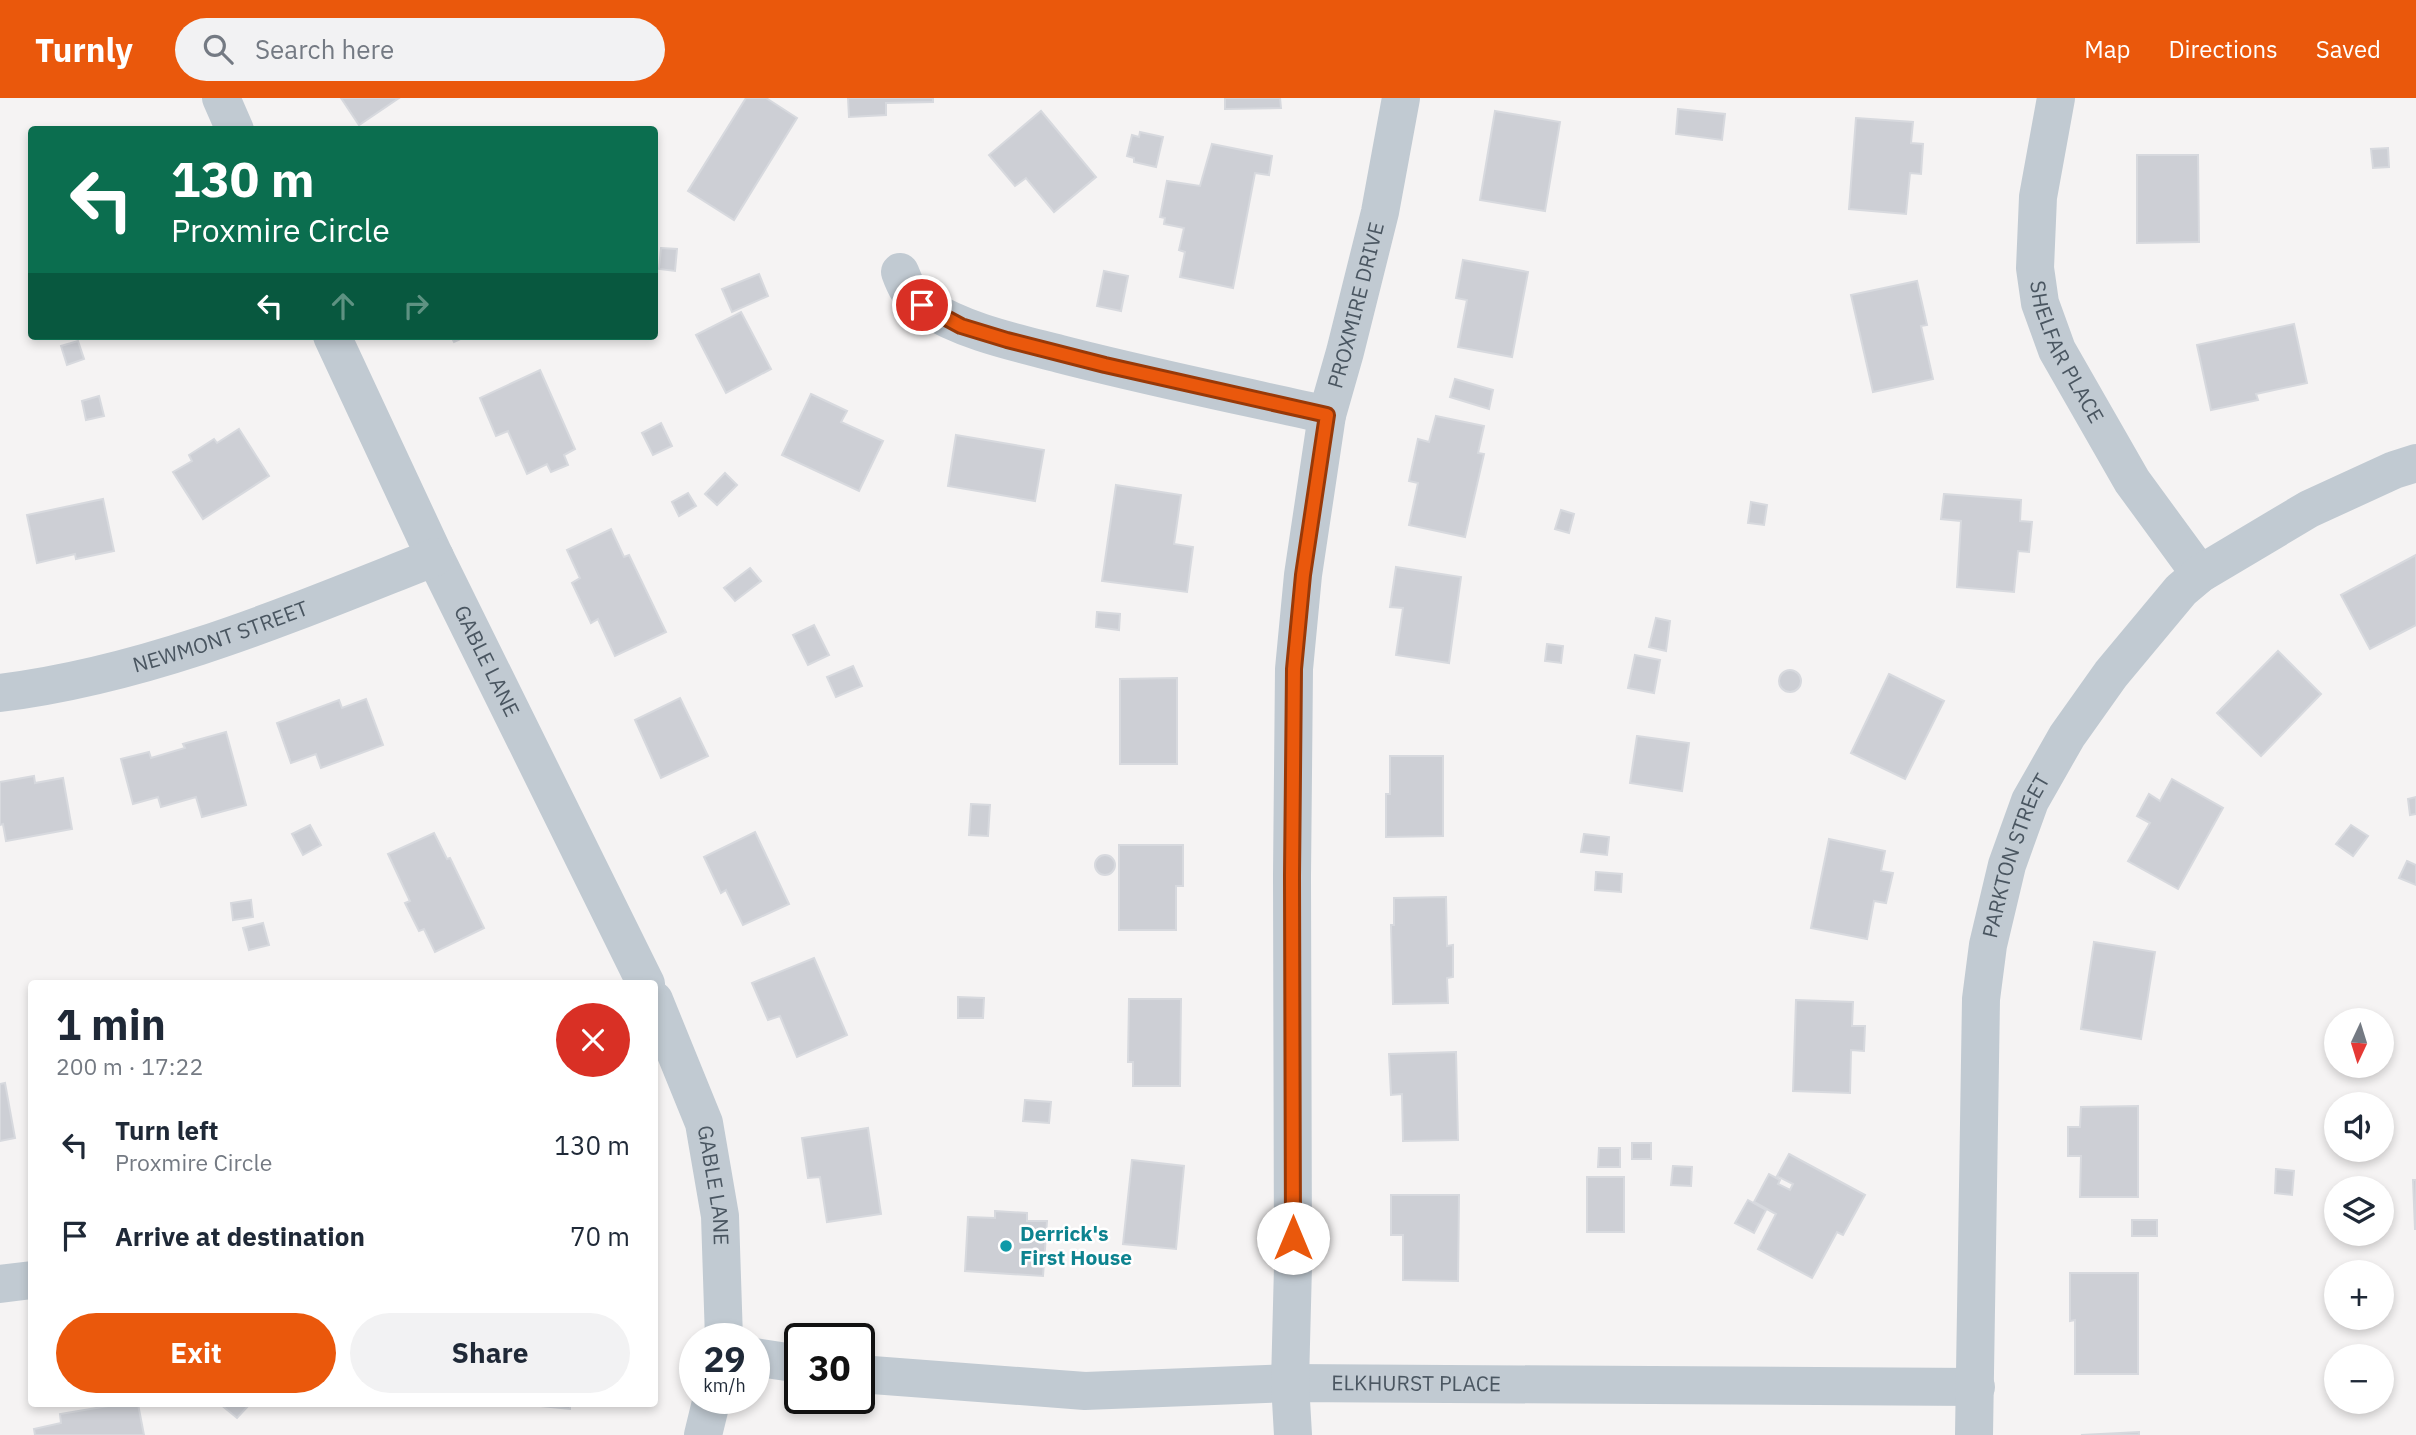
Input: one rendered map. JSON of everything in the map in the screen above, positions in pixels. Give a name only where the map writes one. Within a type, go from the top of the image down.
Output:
[{"type":"street","points":[[220,98],[233,126]]},
{"type":"street","name":"PROXMIRE DRIVE","points":[[1293,1435],[1290,1383],[1293,1266],[1294,669],[1303,575],[1327,415],[1380,212],[1401,98]]},
{"type":"street","name":"SHELFAR PLACE","points":[[2056,98],[2038,197],[2035,268],[2040,303],[2057,350],[2126,471],[2200,574]]},
{"type":"street","points":[[900,272],[906,289],[922,305],[961,326],[1105,365],[1327,415]]},
{"type":"street","name":"GABLE LANE","points":[[333,340],[435,557],[644,980]]},
{"type":"street","name":"PARKTON STREET","points":[[1974,1435],[1981,999],[1988,945],[2007,865],[2030,801],[2067,736],[2111,674],[2181,590],[2200,574],[2309,509],[2394,470],[2416,463]]},
{"type":"street","name":"NEWMONT STREET","points":[[0,693],[125,670],[262,625],[435,557]]},
{"type":"street","name":"GABLE LANE","points":[[658,1010],[704,1123],[720,1216],[723,1323]]},
{"type":"street","points":[[0,1284],[28,1280]]},
{"type":"street","name":"ELKHURST PLACE","points":[[875,1375],[1085,1391],[1290,1383],[1976,1387]]},
{"type":"street","points":[[702,1435],[708,1414]]},
{"type":"building","points":[[341,98],[399,98],[359,125]]},
{"type":"building","points":[[746,98],[766,98],[797,118],[734,220],[688,191]]},
{"type":"building","points":[[848,98],[933,98],[933,102],[886,103],[886,115],[849,117]]},
{"type":"building","points":[[1225,98],[1280,98],[1281,108],[1225,109]]},
{"type":"building","points":[[1678,109],[1725,114],[1722,140],[1676,134]]},
{"type":"building","points":[[1041,111],[1096,177],[1054,212],[1026,178],[1015,186],[989,155]]},
{"type":"building","points":[[1495,111],[1560,122],[1545,211],[1480,200]]},
{"type":"building","points":[[1856,118],[1913,122],[1911,143],[1923,144],[1921,174],[1910,173],[1906,214],[1849,209]]},
{"type":"building","points":[[1140,132],[1163,137],[1156,167],[1134,162],[1134,158],[1127,156],[1132,135],[1139,137]]},
{"type":"building","points":[[1212,144],[1272,156],[1269,175],[1255,173],[1233,288],[1180,277],[1185,252],[1179,250],[1184,228],[1164,224],[1165,218],[1160,217],[1167,181],[1200,186]]},
{"type":"building","points":[[2388,148],[2389,167],[2373,168],[2371,149]]},
{"type":"building","points":[[2137,155],[2198,155],[2199,242],[2137,243]]},
{"type":"building","points":[[661,248],[677,249],[675,271],[659,269]]},
{"type":"building","points":[[1463,260],[1528,272],[1512,357],[1458,347],[1467,300],[1456,298]]},
{"type":"building","points":[[1104,271],[1128,276],[1121,311],[1097,306]]},
{"type":"building","points":[[759,274],[768,296],[732,312],[722,289]]},
{"type":"building","points":[[1917,281],[1927,325],[1921,326],[1933,379],[1873,392],[1851,295]]},
{"type":"building","points":[[741,312],[771,369],[726,393],[696,335]]},
{"type":"building","points":[[2294,324],[2307,383],[2256,394],[2258,400],[2211,410],[2197,345]]},
{"type":"building","points":[[78,341],[84,359],[67,365],[61,346]]},
{"type":"building","points":[[540,370],[575,449],[564,455],[568,465],[551,472],[547,464],[527,474],[508,431],[496,436],[480,398]]},
{"type":"building","points":[[1455,379],[1493,390],[1489,409],[1450,397]]},
{"type":"building","points":[[811,394],[847,411],[841,422],[883,441],[859,491],[782,455]]},
{"type":"building","points":[[99,396],[104,416],[86,420],[82,401]]},
{"type":"building","points":[[1436,416],[1484,426],[1478,453],[1484,454],[1465,537],[1409,525],[1418,483],[1409,481],[1418,439],[1429,442]]},
{"type":"building","points":[[661,423],[672,446],[653,455],[642,433]]},
{"type":"building","points":[[239,429],[269,476],[203,519],[173,472],[192,461],[189,455],[214,439],[217,443]]},
{"type":"building","points":[[956,435],[1044,450],[1035,501],[948,486]]},
{"type":"building","points":[[725,473],[737,485],[717,505],[705,494]]},
{"type":"building","points":[[1116,485],[1181,495],[1174,544],[1193,547],[1187,592],[1102,581]]},
{"type":"building","points":[[688,493],[696,506],[679,516],[672,502]]},
{"type":"building","points":[[1944,494],[2021,500],[2020,521],[2032,522],[2029,552],[2018,551],[2014,592],[1957,587],[1961,521],[1941,519]]},
{"type":"building","points":[[103,499],[114,551],[76,559],[75,554],[37,563],[27,515]]},
{"type":"building","points":[[1751,502],[1767,505],[1764,525],[1748,523]]},
{"type":"building","points":[[1561,510],[1574,514],[1569,533],[1555,529]]},
{"type":"building","points":[[611,529],[624,557],[629,555],[666,632],[615,656],[598,619],[591,623],[572,583],[580,578],[567,550]]},
{"type":"building","points":[[2416,555],[2416,625],[2370,649],[2341,595]]},
{"type":"building","points":[[1396,567],[1461,577],[1449,663],[1396,655],[1403,608],[1390,607]]},
{"type":"building","points":[[750,568],[761,581],[735,601],[724,588]]},
{"type":"building","points":[[1097,612],[1120,614],[1119,630],[1096,627]]},
{"type":"building","points":[[1656,618],[1670,621],[1666,651],[1649,647]]},
{"type":"building","points":[[814,625],[829,655],[808,665],[793,635]]},
{"type":"building","points":[[1547,644],[1563,646],[1561,663],[1545,661]]},
{"type":"building","points":[[2278,651],[2321,694],[2261,756],[2217,713]]},
{"type":"building","points":[[1635,655],[1660,660],[1654,693],[1628,688]]},
{"type":"building","points":[[853,666],[862,686],[836,697],[827,677]]},
{"type":"building","points":[[1790,670],[1798,673],[1801,681],[1798,689],[1790,692],[1782,689],[1779,681],[1782,673]]},
{"type":"building","points":[[1889,674],[1944,701],[1905,779],[1851,753]]},
{"type":"building","points":[[1177,678],[1177,764],[1120,764],[1120,679]]},
{"type":"building","points":[[680,698],[708,756],[661,778],[635,720]]},
{"type":"building","points":[[366,699],[383,745],[321,768],[316,754],[291,763],[277,723],[339,700],[342,708]]},
{"type":"building","points":[[226,732],[246,805],[202,817],[196,797],[161,807],[158,797],[133,804],[121,759],[149,752],[151,758],[185,748],[183,744]]},
{"type":"building","points":[[1637,736],[1689,743],[1682,791],[1630,783]]},
{"type":"building","points":[[1390,756],[1443,756],[1443,836],[1386,837],[1386,794],[1390,794]]},
{"type":"building","points":[[34,776],[35,783],[63,778],[72,829],[6,841],[3,824],[0,825],[0,782]]},
{"type":"building","points":[[2172,779],[2223,808],[2178,889],[2128,861],[2150,823],[2137,816],[2149,794],[2160,801]]},
{"type":"building","points":[[2416,797],[2416,814],[2410,815],[2408,799]]},
{"type":"building","points":[[971,804],[990,805],[988,836],[969,835]]},
{"type":"building","points":[[310,825],[321,845],[303,855],[292,834]]},
{"type":"building","points":[[2351,825],[2368,836],[2353,856],[2336,844]]},
{"type":"building","points":[[755,832],[789,904],[743,925],[726,890],[721,893],[704,857]]},
{"type":"building","points":[[434,833],[447,859],[450,858],[484,928],[435,952],[424,929],[419,931],[405,903],[410,901],[388,854]]},
{"type":"building","points":[[1584,834],[1609,837],[1607,855],[1581,852]]},
{"type":"building","points":[[1829,839],[1885,851],[1881,871],[1893,873],[1886,903],[1874,901],[1867,939],[1811,928]]},
{"type":"building","points":[[1119,845],[1183,845],[1183,886],[1176,886],[1176,930],[1119,930]]},
{"type":"building","points":[[1105,855],[1112,858],[1115,865],[1112,872],[1105,875],[1098,872],[1095,865],[1098,858]]},
{"type":"building","points":[[2407,861],[2416,865],[2416,885],[2399,878]]},
{"type":"building","points":[[1596,872],[1622,874],[1621,892],[1595,890]]},
{"type":"building","points":[[1446,897],[1447,946],[1453,945],[1453,977],[1447,978],[1448,1003],[1393,1004],[1391,925],[1394,925],[1394,898]]},
{"type":"building","points":[[251,900],[253,917],[233,920],[231,903]]},
{"type":"building","points":[[263,923],[269,945],[249,950],[243,928]]},
{"type":"building","points":[[2094,942],[2155,952],[2141,1039],[2081,1029]]},
{"type":"building","points":[[814,958],[847,1035],[797,1057],[780,1016],[768,1020],[752,983]]},
{"type":"building","points":[[958,997],[984,998],[983,1018],[958,1018]]},
{"type":"building","points":[[1129,999],[1181,999],[1180,1086],[1133,1086],[1133,1062],[1128,1062]]},
{"type":"building","points":[[1796,1000],[1853,1002],[1852,1026],[1865,1026],[1864,1051],[1851,1050],[1850,1093],[1793,1091]]},
{"type":"building","points":[[1456,1052],[1458,1140],[1403,1141],[1402,1094],[1391,1095],[1389,1054]]},
{"type":"building","points":[[5,1083],[15,1138],[0,1141],[0,1084]]},
{"type":"building","points":[[1025,1100],[1051,1102],[1049,1123],[1023,1121]]},
{"type":"building","points":[[2138,1106],[2138,1197],[2080,1197],[2081,1156],[2068,1156],[2068,1127],[2080,1127],[2081,1107]]},
{"type":"building","points":[[868,1128],[881,1214],[827,1222],[820,1177],[808,1178],[802,1138]]},
{"type":"building","points":[[1632,1143],[1651,1143],[1651,1159],[1632,1159]]},
{"type":"building","points":[[1599,1148],[1620,1148],[1620,1167],[1598,1167]]},
{"type":"building","points":[[1789,1154],[1865,1195],[1843,1235],[1837,1232],[1812,1278],[1758,1249],[1776,1214],[1754,1202],[1769,1174],[1780,1180],[1778,1184],[1790,1190],[1793,1184],[1777,1176]]},
{"type":"building","points":[[1132,1160],[1184,1166],[1176,1249],[1123,1244]]},
{"type":"building","points":[[1673,1166],[1692,1167],[1691,1186],[1671,1185]]},
{"type":"building","points":[[2276,1169],[2294,1171],[2292,1195],[2275,1193]]},
{"type":"building","points":[[1587,1177],[1624,1177],[1624,1232],[1587,1232]]},
{"type":"building","points":[[2413,1180],[2416,1180],[2416,1229],[2415,1229]]},
{"type":"building","points":[[1391,1195],[1459,1195],[1458,1281],[1403,1280],[1403,1235],[1391,1235]]},
{"type":"building","points":[[1748,1200],[1766,1210],[1754,1233],[1735,1223]]},
{"type":"building","name":"Derrick's First House","points":[[995,1211],[1027,1213],[1027,1221],[1047,1221],[1043,1276],[965,1271],[968,1217],[995,1218]]},
{"type":"building","points":[[2132,1220],[2157,1220],[2157,1236],[2132,1236]]},
{"type":"building","points":[[2070,1273],[2138,1273],[2138,1374],[2075,1374],[2075,1320],[2070,1321]]},
{"type":"building","points":[[102,1407],[139,1407],[144,1435],[35,1435],[34,1429],[61,1423],[60,1414]]},
{"type":"building","points":[[224,1407],[247,1407],[237,1418]]},
{"type":"building","points":[[2139,1432],[2139,1435],[2081,1435]]},
{"type":"place","name":"Derrick's First House","points":[[1006,1246]]},
{"type":"route","points":[[922,305],[961,326],[1007,340],[1327,415],[1303,575],[1294,669],[1293,1238]]}]
